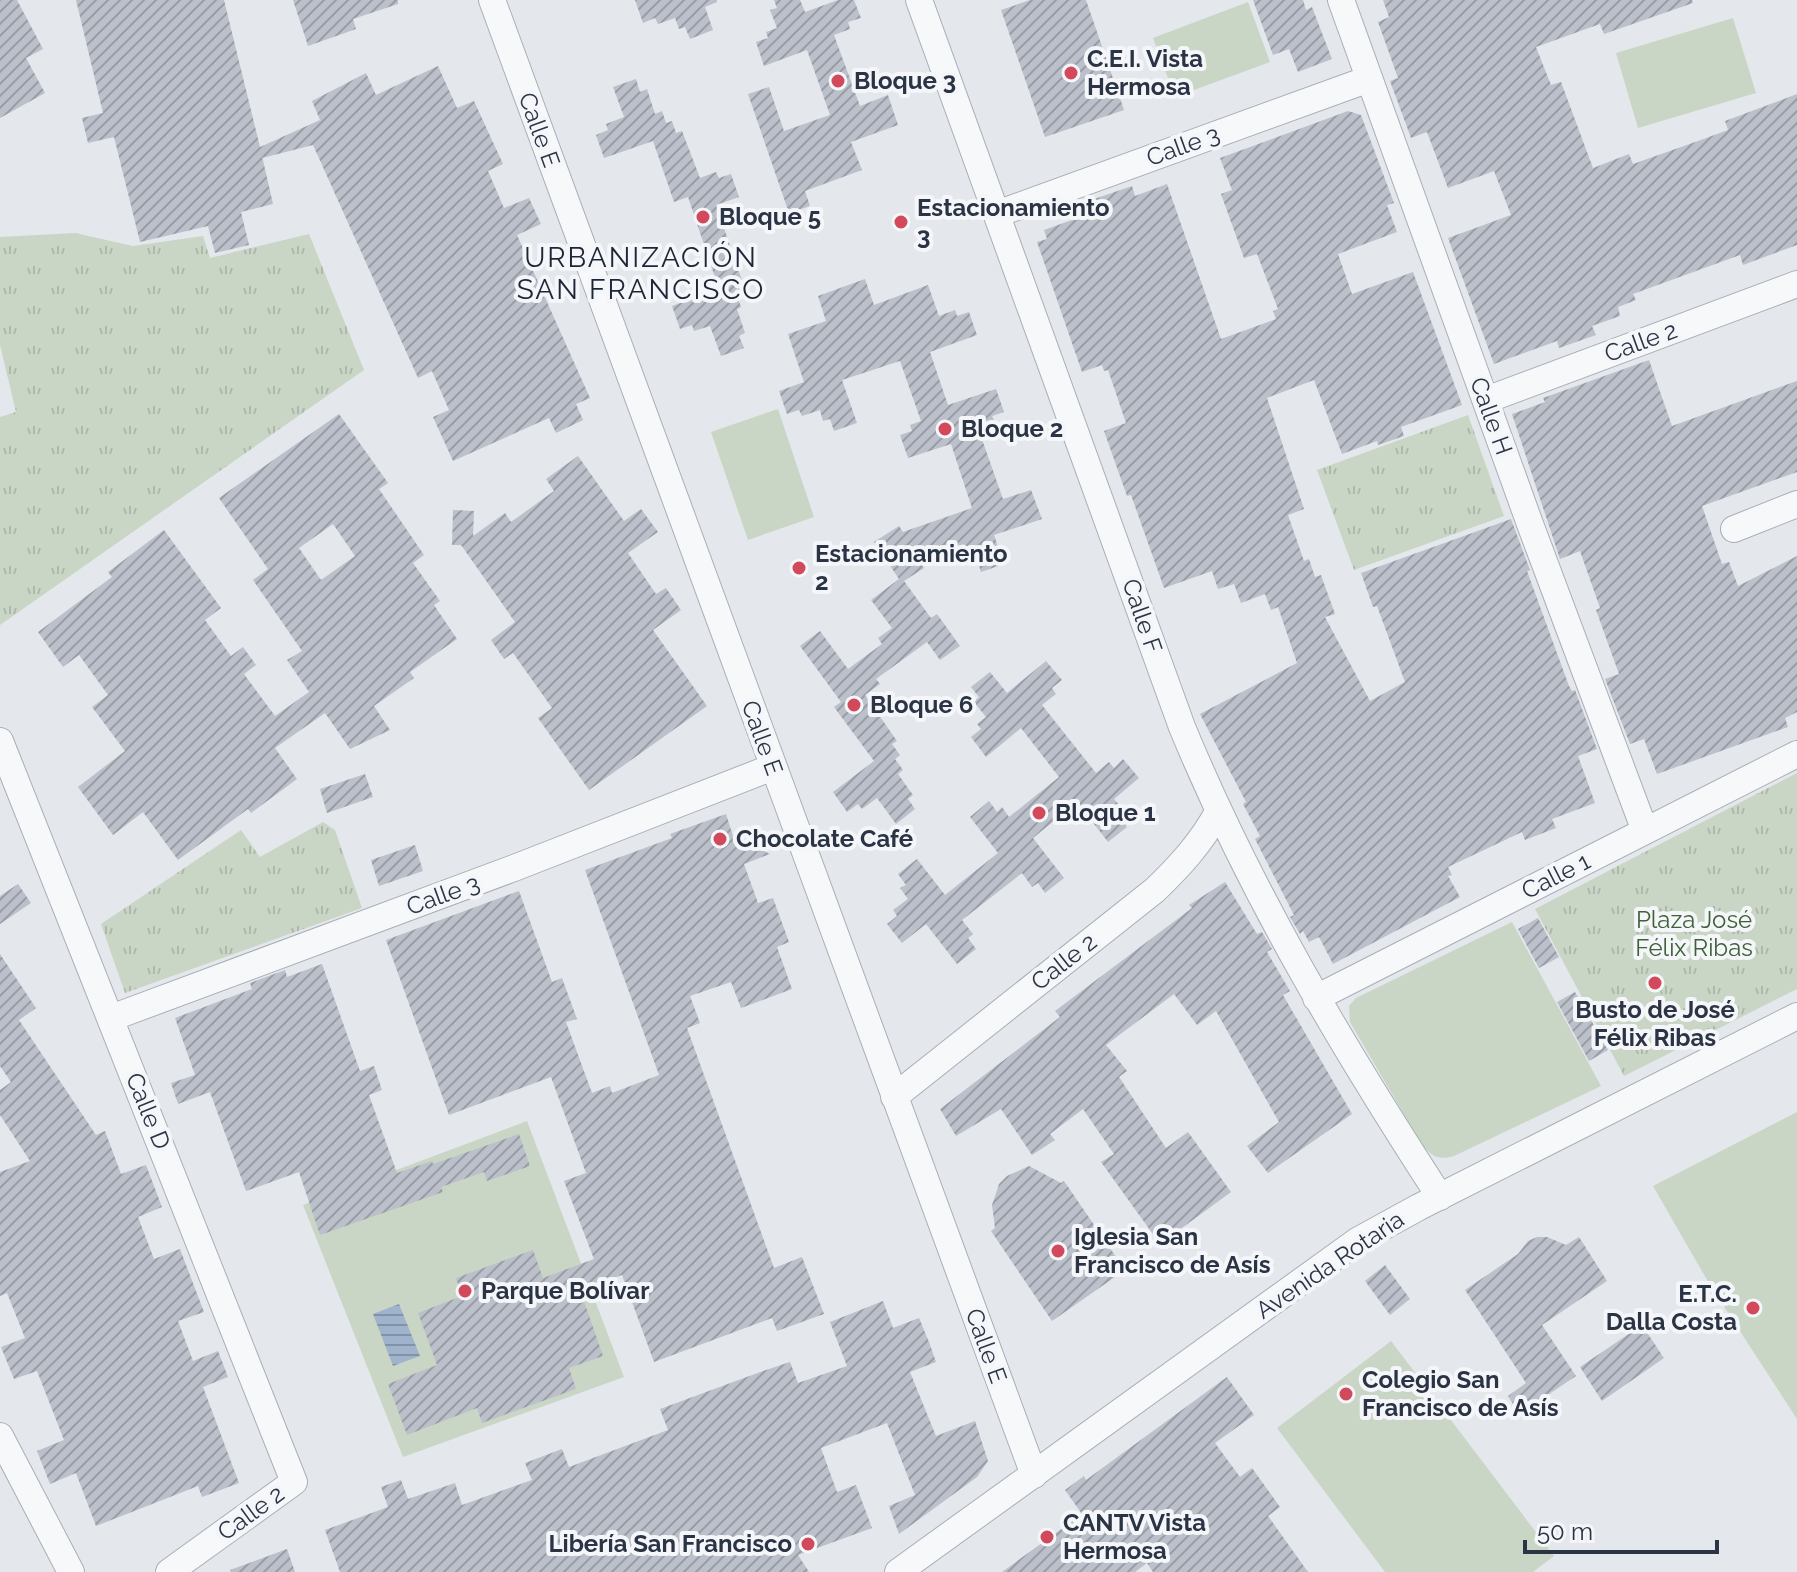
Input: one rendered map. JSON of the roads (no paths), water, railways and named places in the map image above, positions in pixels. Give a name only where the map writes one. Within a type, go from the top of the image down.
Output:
[{"type":"street","name":"Calle E","points":[[492,0],[1034,1475]]},
{"type":"street","name":"Calle F","points":[[919,0],[1182,727],[1218,812],[1281,937],[1316,998],[1440,1197]]},
{"type":"street","name":"Calle H","points":[[1341,0],[1645,831]]},
{"type":"street","name":"Calle 3","points":[[997,214],[1369,79]]},
{"type":"street","name":"Calle 2","points":[[1486,400],[1797,284]]},
{"type":"street","points":[[1734,529],[1797,504]]},
{"type":"street","name":"Calle D","points":[[0,741],[294,1482]]},
{"type":"street","name":"Calle 1","points":[[1316,998],[1797,754]]},
{"type":"street","name":"Calle 3","points":[[111,1018],[514,868],[773,767]]},
{"type":"street","name":"Calle 2","points":[[894,1097],[1155,890],[1189,856],[1218,812]]},
{"type":"street","name":"Avenida Rotaria","points":[[898,1572],[1378,1228],[1797,1016]]},
{"type":"street","points":[[0,1436],[71,1572]]},
{"type":"street","name":"Calle 2","points":[[169,1572],[294,1482]]},
{"type":"water","points":[[399,1304],[420,1356],[393,1366],[373,1314]]},
{"type":"place","name":"C.E.I. Vista Hermosa","points":[[1071,73]]},
{"type":"place","name":"Bloque 3","points":[[838,81]]},
{"type":"place","name":"Bloque 5","points":[[703,217]]},
{"type":"place","name":"Estacionamiento 3","points":[[901,222]]},
{"type":"place","name":"Bloque 2","points":[[945,429]]},
{"type":"place","name":"Estacionamiento 2","points":[[799,568]]},
{"type":"place","name":"Bloque 6","points":[[854,705]]},
{"type":"place","name":"Bloque 1","points":[[1039,813]]},
{"type":"place","name":"Chocolate Café","points":[[720,839]]},
{"type":"place","name":"Busto de José Félix Ribas","points":[[1655,983]]},
{"type":"place","name":"Iglesia San Francisco de Asís","points":[[1058,1251]]},
{"type":"place","name":"Parque Bolívar","points":[[465,1291]]},
{"type":"place","name":"E.T.C. Dalla Costa","points":[[1753,1308]]},
{"type":"place","name":"Colegio San Francisco de Asís","points":[[1346,1394]]},
{"type":"place","name":"CANTV Vista Hermosa","points":[[1047,1537]]},
{"type":"place","name":"Libería San Francisco","points":[[808,1544]]},
{"type":"district","name":"URBANIZACIÓN SAN FRANCISCO","points":[[641,273]]},
{"type":"park label","name":"Plaza José Félix Ribas","points":[[1694,934]]}]
